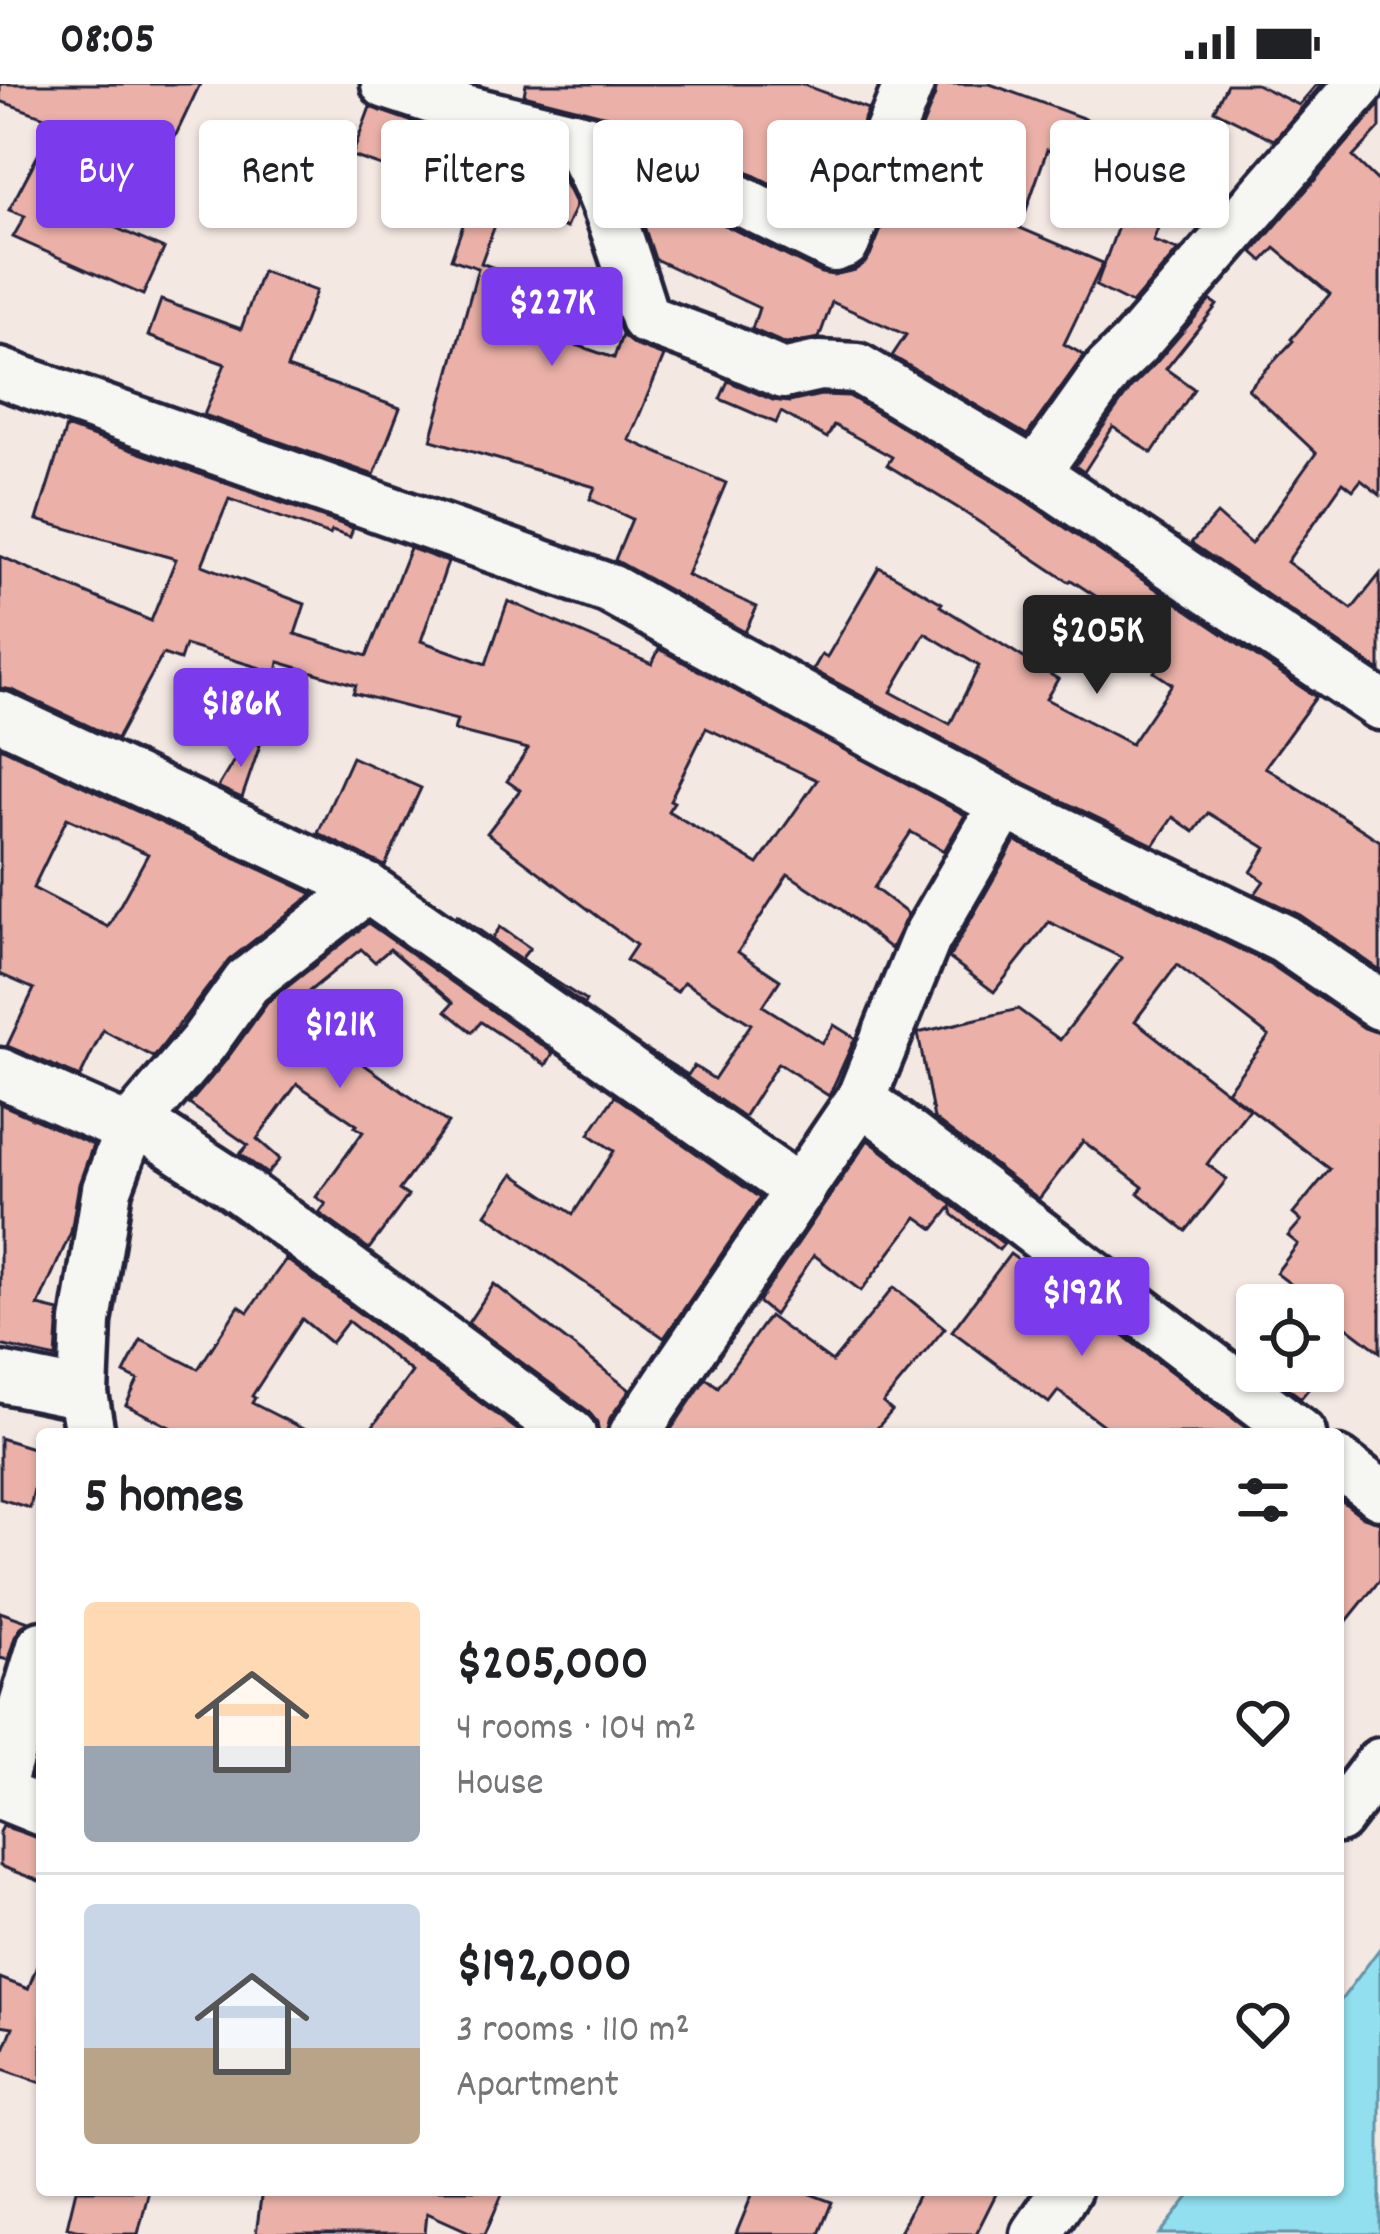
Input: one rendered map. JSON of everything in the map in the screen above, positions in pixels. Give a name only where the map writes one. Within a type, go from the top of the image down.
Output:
[{"type":"street","points":[[386,84],[465,110],[650,156],[834,247],[845,243],[909,84]]},
{"type":"street","points":[[1035,473],[1109,369],[1360,84]]},
{"type":"street","points":[[574,136],[595,172],[645,320],[783,374],[819,366],[857,368],[1035,473],[1380,705]]},
{"type":"street","points":[[0,373],[610,589],[1004,804],[1284,939],[1380,1005]]},
{"type":"street","points":[[0,716],[367,889],[800,1191]]},
{"type":"street","points":[[638,1428],[861,1099],[926,939],[1004,804]]},
{"type":"street","points":[[0,1377],[86,1414],[86,1322],[95,1255],[107,1189],[129,1130],[247,982],[367,889]]},
{"type":"street","points":[[0,1073],[129,1130],[153,1132],[227,1180],[564,1428]]},
{"type":"street","points":[[861,1099],[1293,1428]]},
{"type":"street","points":[[1344,1467],[1380,1494]]},
{"type":"street","points":[[36,1667],[0,1790],[36,1808]]},
{"type":"street","points":[[1344,1810],[1380,1763]]},
{"type":"street","points":[[1036,2234],[1062,2196]]},
{"type":"water","points":[[1380,1948],[1380,2234],[1160,2234],[1189,2196],[1344,2196],[1344,1996]]},
{"type":"building","points":[[0,84],[200,84],[175,137],[175,120],[53,120],[0,101]]},
{"type":"building","points":[[526,84],[802,84],[868,109],[864,120],[767,120],[767,182],[743,170],[743,120],[623,120],[524,95]]},
{"type":"building","points":[[937,84],[990,84],[1088,120],[1050,120],[1050,151],[1026,211],[1026,120],[925,120]]},
{"type":"building","points":[[1227,84],[1256,84],[1299,105],[1322,84],[1274,140],[1214,110]]},
{"type":"building","points":[[1380,104],[1380,128],[1353,157],[1380,183],[1380,495],[1361,480],[1353,490],[1343,482],[1287,562],[1352,609],[1380,574],[1380,671],[1191,543],[1217,514],[1251,544],[1316,453],[1248,389],[1330,294],[1275,248],[1263,261],[1253,252]]},
{"type":"building","points":[[370,107],[407,120],[381,120],[381,166],[357,158],[357,142]]},
{"type":"building","points":[[36,159],[36,228],[116,228],[164,249],[143,295],[13,237],[25,216],[9,210]]},
{"type":"building","points":[[569,191],[576,205],[569,221]]},
{"type":"building","points":[[462,228],[494,228],[481,263],[558,292],[542,333],[614,358],[622,335],[664,356],[629,440],[726,483],[687,575],[757,607],[745,632],[615,560],[632,519],[590,499],[595,487],[431,440],[478,268],[451,259]]},
{"type":"building","points":[[645,228],[730,228],[833,275],[855,270],[871,254],[881,228],[1020,228],[1103,263],[1064,344],[1084,355],[1027,435],[892,356],[906,335],[832,302],[819,338],[786,344],[752,329],[759,308],[655,259]]},
{"type":"building","points":[[1117,228],[1158,228],[1153,241],[1178,250],[1132,304],[1096,286]]},
{"type":"building","points":[[262,271],[316,291],[287,368],[400,408],[374,475],[204,415],[225,364],[148,336],[161,300],[241,329]]},
{"type":"building","points":[[1210,300],[1217,305],[1166,369],[1194,389],[1152,453],[1113,427],[1084,472],[1075,466],[1131,388]]},
{"type":"building","points":[[728,381],[789,402],[821,395],[849,396],[1020,497],[1316,697],[1265,767],[1380,841],[1380,970],[1300,915],[1255,894],[1264,881],[1251,872],[1266,848],[1208,813],[1194,832],[1173,817],[1154,845],[1017,779],[813,670],[822,654],[827,657],[879,567],[1058,679],[1046,699],[1131,744],[1172,684],[1154,672],[1171,646],[887,465],[892,457],[834,425],[827,438],[781,412],[776,423],[720,399]],"holes":[[[925,633],[979,666],[950,724],[891,692]]]},
{"type":"building","points":[[66,427],[353,528],[350,537],[332,531],[330,535],[229,499],[202,565],[305,604],[295,634],[367,656],[410,548],[448,562],[421,641],[486,664],[508,601],[652,664],[659,649],[965,815],[944,851],[911,832],[874,888],[908,914],[891,949],[788,874],[738,952],[780,980],[763,1006],[822,1043],[834,1025],[855,1038],[829,1096],[778,1063],[744,1117],[646,1049],[688,1075],[694,1066],[714,1079],[751,1024],[684,982],[677,992],[626,960],[636,945],[487,833],[520,790],[507,781],[528,749],[454,730],[457,720],[353,693],[356,685],[279,662],[277,673],[185,645],[180,660],[163,654],[117,739],[0,688],[0,556],[151,621],[176,559],[37,520]],"holes":[[[706,728],[817,780],[758,864],[668,811]]]},
{"type":"building","points":[[247,739],[260,745],[242,798],[218,787]]},
{"type":"building","points":[[0,747],[313,894],[229,960],[154,1057],[103,1030],[80,1077],[7,1046],[34,989],[0,974]],"holes":[[[67,818],[148,854],[108,927],[33,888]]]},
{"type":"building","points":[[352,757],[421,788],[385,866],[318,833]]},
{"type":"building","points":[[1015,841],[1270,964],[1364,1028],[1380,1033],[1380,1352],[1344,1325],[1344,1284],[1290,1284],[1276,1273],[1298,1244],[1288,1236],[1301,1221],[1293,1214],[1330,1169],[1227,1091],[1269,1036],[1177,965],[1135,1021],[1249,1109],[1207,1164],[1227,1179],[1186,1231],[1138,1193],[1143,1187],[1083,1141],[1039,1199],[934,1119],[918,1033],[1018,1009],[1060,1040],[1122,958],[1049,922],[994,992],[949,958]]},
{"type":"building","points":[[456,914],[492,939],[500,927],[530,948],[521,959],[586,1001],[584,1005]]},
{"type":"building","points":[[368,923],[553,1053],[546,1065],[481,1022],[472,1032],[446,1011],[453,1003],[390,949],[375,962],[361,949],[290,1007],[448,1123],[399,1190],[408,1196],[369,1249],[319,1213],[326,1204],[316,1197],[363,1132],[357,1125],[297,1084],[257,1139],[280,1159],[267,1174],[240,1154],[248,1145],[189,1104],[268,1002]]},
{"type":"building","points":[[615,1096],[760,1198],[664,1338],[486,1214],[513,1174],[573,1214],[614,1151],[589,1134]]},
{"type":"building","points":[[0,1104],[93,1145],[79,1184],[71,1232],[38,1306],[59,1311],[56,1358],[0,1345]]},
{"type":"building","points":[[868,1140],[1004,1244],[999,1250],[953,1215],[951,1207],[934,1229],[917,1217],[861,1291],[814,1255],[774,1315],[758,1302]]},
{"type":"building","points":[[1010,1254],[1246,1428],[1107,1428],[1058,1391],[1049,1403],[952,1331]]},
{"type":"building","points":[[286,1259],[515,1428],[371,1428],[412,1372],[348,1321],[331,1343],[302,1319],[252,1396],[252,1403],[301,1428],[172,1428],[126,1405],[138,1380],[124,1373],[141,1340],[198,1369],[239,1306],[248,1312]]},
{"type":"building","points":[[494,1284],[630,1390],[608,1428],[598,1428],[588,1411],[468,1323]]},
{"type":"building","points":[[894,1287],[945,1328],[883,1403],[892,1411],[877,1428],[672,1428],[706,1378],[718,1387],[769,1316],[832,1362]]},
{"type":"building","points":[[0,1438],[36,1449],[30,1508],[0,1499]]},
{"type":"building","points":[[1344,1503],[1363,1517],[1380,1522],[1380,1580],[1344,1625]]},
{"type":"building","points":[[0,1612],[29,1622],[15,1637],[8,1660],[0,1658]]},
{"type":"building","points":[[3,1826],[36,1837],[36,1880],[0,1866]]},
{"type":"building","points":[[36,1968],[36,2081],[0,2068],[13,2027],[0,2025],[0,1978],[28,1989]]},
{"type":"building","points":[[75,2196],[148,2196],[138,2234],[99,2234],[67,2227]]},
{"type":"building","points":[[261,2196],[501,2196],[485,2234],[474,2234],[427,2213],[425,2234],[256,2234]]},
{"type":"building","points":[[752,2196],[816,2196],[832,2202],[819,2234],[736,2234]]},
{"type":"building","points":[[917,2196],[995,2196],[976,2234],[898,2234]]}]
